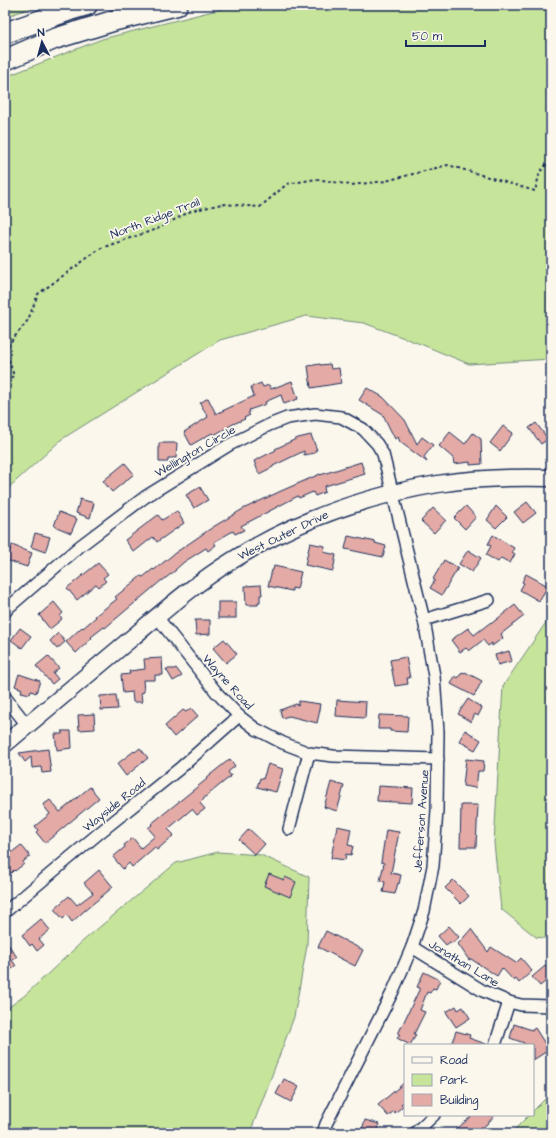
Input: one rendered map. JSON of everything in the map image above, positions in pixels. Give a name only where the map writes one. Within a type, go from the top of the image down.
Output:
[{"type":"highway","points":[[5,33],[88,5]]},
{"type":"highway","points":[[5,60],[54,39],[116,20],[176,5]]},
{"type":"street","name":"Wellington Circle","points":[[5,612],[80,546],[145,497],[229,445],[269,425],[287,418],[315,414],[341,417],[364,428],[383,454],[393,493]]},
{"type":"street","name":"West Outer Drive","points":[[5,744],[201,582],[232,560],[288,530],[336,509],[393,493],[439,484],[476,480],[522,477],[551,478]]},
{"type":"street","name":"Jefferson Avenue","points":[[323,1133],[326,1124],[393,991],[412,947],[424,911],[433,866],[437,810],[438,759],[436,695],[424,620],[393,493]]},
{"type":"street","points":[[424,620],[489,600]]},
{"type":"street","name":"Wayne Road","points":[[157,617],[217,692],[239,716],[256,729],[282,743],[309,753],[333,756],[438,759]]},
{"type":"street","points":[[5,697],[27,725]]},
{"type":"street","name":"Wayside Road","points":[[5,912],[98,834],[179,769],[239,716]]},
{"type":"street","points":[[289,828],[309,753]]},
{"type":"street","name":"Jonathan Lane","points":[[412,947],[483,991],[509,1002],[521,1005],[551,1006]]},
{"type":"street","points":[[495,1044],[509,1002]]},
{"type":"street","points":[[415,1133],[433,1116]]},
{"type":"path","name":"North Ridge Trail","points":[[5,380],[14,376],[5,350],[28,320],[38,294],[101,248],[158,229],[191,211],[222,204],[260,207],[287,184],[316,179],[351,184],[386,181],[448,165],[535,191],[540,172],[551,159]]},
{"type":"green space","points":[[5,5],[39,5],[5,17]]},
{"type":"green space","points":[[239,5],[551,5],[551,359],[469,364],[364,323],[306,316],[220,340],[62,439],[5,491],[5,77],[102,39]]},
{"type":"green space","points":[[551,615],[551,939],[536,937],[501,909],[494,843],[503,686]]},
{"type":"green space","points":[[218,852],[261,855],[309,877],[307,946],[294,1017],[250,1133],[5,1133],[5,1010],[24,996],[83,941],[176,863]]},
{"type":"green space","points":[[549,1095],[551,1095],[551,1133],[511,1133],[528,1116],[534,1116],[534,1110]]},
{"type":"building","points":[[330,364],[331,369],[339,368],[341,383],[311,388],[308,366]]},
{"type":"building","points":[[292,381],[298,399],[284,404],[281,395],[265,402],[266,404],[249,410],[250,412],[248,413],[250,415],[244,418],[245,419],[214,435],[212,433],[191,445],[184,432],[208,417],[200,403],[208,398],[216,414],[254,396],[251,387],[261,383],[263,387],[269,385],[271,389]]},
{"type":"building","points":[[367,388],[383,397],[405,420],[417,444],[422,437],[433,445],[424,457],[427,462],[400,442],[398,437],[395,439],[383,415],[359,400]]},
{"type":"building","points":[[536,423],[548,439],[541,444],[529,428]]},
{"type":"building","points":[[503,426],[513,433],[500,451],[490,443]]},
{"type":"building","points":[[450,432],[465,444],[473,433],[481,439],[482,464],[470,465],[470,462],[454,464],[453,458],[439,446]]},
{"type":"building","points":[[311,435],[317,450],[315,450],[315,453],[304,455],[304,451],[259,474],[254,461],[298,438]]},
{"type":"building","points":[[159,443],[177,443],[176,458],[168,458],[168,462],[159,462]]},
{"type":"building","points":[[361,462],[365,474],[325,486],[325,492],[315,496],[313,492],[299,498],[298,496],[241,526],[244,530],[235,534],[233,531],[214,542],[216,545],[208,551],[206,548],[184,562],[105,628],[104,627],[91,637],[92,638],[76,653],[66,642],[117,599],[115,597],[141,576],[143,577],[153,569],[154,570],[175,553],[213,527],[243,509],[281,491],[320,474]]},
{"type":"building","points":[[125,463],[134,474],[112,492],[103,481]]},
{"type":"building","points":[[200,487],[208,500],[194,508],[186,495]]},
{"type":"building","points":[[80,499],[94,503],[90,518],[76,513]]},
{"type":"building","points":[[527,502],[536,513],[523,523],[514,512]]},
{"type":"building","points":[[466,506],[476,517],[465,529],[454,518]]},
{"type":"building","points":[[496,506],[507,517],[496,528],[487,520]]},
{"type":"building","points":[[433,508],[446,520],[434,533],[421,521]]},
{"type":"building","points":[[177,511],[184,523],[157,542],[153,537],[134,552],[125,540],[158,515],[162,520]]},
{"type":"building","points":[[59,512],[77,519],[71,533],[54,526]]},
{"type":"building","points":[[35,533],[50,537],[45,552],[31,547]]},
{"type":"building","points":[[493,535],[514,548],[512,552],[515,554],[510,563],[501,558],[498,562],[486,555],[491,546],[488,544]]},
{"type":"building","points":[[348,536],[376,542],[375,543],[386,546],[383,557],[345,549]]},
{"type":"building","points":[[310,543],[325,546],[324,552],[336,555],[333,571],[305,565]]},
{"type":"building","points":[[12,545],[32,553],[27,567],[6,560]]},
{"type":"building","points":[[468,550],[481,558],[472,572],[459,564]]},
{"type":"building","points":[[444,560],[458,568],[442,595],[430,588],[435,580],[433,579]]},
{"type":"building","points":[[98,563],[108,574],[103,578],[106,581],[99,587],[96,584],[77,600],[67,588]]},
{"type":"building","points":[[274,566],[301,572],[297,589],[292,588],[292,591],[268,586]]},
{"type":"building","points":[[526,574],[548,586],[539,601],[520,590],[524,583],[522,582]]},
{"type":"building","points":[[261,585],[262,595],[260,595],[260,602],[258,602],[258,605],[246,605],[245,586]]},
{"type":"building","points":[[54,602],[63,613],[60,616],[62,619],[50,629],[39,615]]},
{"type":"building","points":[[218,602],[236,602],[236,618],[218,618]]},
{"type":"building","points":[[515,605],[524,616],[501,634],[503,638],[492,646],[492,643],[488,646],[483,640],[469,651],[466,648],[460,652],[451,640],[468,628],[474,635]]},
{"type":"building","points":[[195,620],[210,620],[210,634],[196,635]]},
{"type":"building","points":[[20,628],[31,636],[22,648],[11,640]]},
{"type":"building","points":[[58,633],[65,642],[57,649],[50,641]]},
{"type":"building","points":[[224,639],[237,654],[226,663],[213,648]]},
{"type":"building","points":[[509,651],[512,661],[498,665],[495,655]]},
{"type":"building","points":[[48,656],[59,668],[53,673],[58,679],[52,684],[36,666]]},
{"type":"building","points":[[406,657],[410,678],[407,678],[408,684],[395,686],[390,660]]},
{"type":"building","points":[[162,658],[163,675],[155,675],[155,680],[143,680],[144,692],[141,693],[142,702],[133,702],[132,692],[123,693],[121,675],[130,674],[129,671],[145,669],[144,659]]},
{"type":"building","points":[[176,668],[182,676],[173,681],[166,669]]},
{"type":"building","points":[[462,672],[465,672],[482,681],[474,696],[451,684],[455,676],[458,678]]},
{"type":"building","points":[[19,674],[40,681],[36,693],[31,691],[30,694],[21,692],[22,689],[15,686]]},
{"type":"building","points":[[116,695],[118,709],[101,710],[100,696]]},
{"type":"building","points":[[468,699],[482,708],[478,716],[475,714],[471,722],[458,714]]},
{"type":"building","points":[[337,700],[366,702],[365,718],[336,716]]},
{"type":"building","points":[[299,701],[320,704],[317,723],[289,716],[282,718],[280,710],[296,704],[298,705]]},
{"type":"building","points":[[191,708],[198,716],[174,737],[165,726],[183,710],[186,712]]},
{"type":"building","points":[[94,714],[95,729],[79,730],[78,715]]},
{"type":"building","points":[[379,715],[408,716],[407,732],[390,731],[390,729],[378,729]]},
{"type":"building","points":[[465,730],[481,740],[475,750],[459,741]]},
{"type":"building","points":[[62,731],[71,731],[72,748],[57,750],[55,734],[62,734]]},
{"type":"building","points":[[140,748],[148,758],[126,776],[117,764]]},
{"type":"building","points":[[48,749],[51,772],[42,773],[41,767],[32,768],[31,757],[25,762],[19,753]]},
{"type":"building","points":[[230,759],[235,766],[228,772],[231,776],[200,803],[205,809],[197,815],[192,809],[168,829],[174,835],[157,850],[155,847],[132,867],[129,863],[123,869],[113,857],[125,847],[124,845],[133,838],[141,848],[155,836],[148,828],[152,825],[151,824]]},
{"type":"building","points":[[466,759],[484,761],[483,771],[478,771],[476,788],[463,786]]},
{"type":"building","points":[[268,764],[283,769],[276,792],[257,787],[260,778],[263,779]]},
{"type":"building","points":[[331,782],[344,786],[337,811],[324,807]]},
{"type":"building","points":[[378,786],[413,788],[412,803],[377,801]]},
{"type":"building","points":[[90,787],[99,798],[45,843],[36,832],[38,830],[35,826],[50,814],[43,805],[50,800],[60,812]]},
{"type":"building","points":[[461,805],[478,805],[476,847],[460,847]]},
{"type":"building","points":[[337,826],[351,829],[348,845],[353,846],[351,855],[346,854],[345,860],[331,858]]},
{"type":"building","points":[[249,829],[265,844],[255,855],[239,840]]},
{"type":"building","points":[[386,830],[399,832],[391,873],[401,875],[395,894],[383,892],[385,882],[380,881],[384,863],[381,862]]},
{"type":"building","points":[[21,845],[30,856],[23,862],[24,864],[10,874],[5,868],[5,846],[11,853]]},
{"type":"building","points":[[99,870],[113,887],[72,922],[67,915],[63,919],[54,909],[69,896],[77,905],[93,893],[84,883]]},
{"type":"building","points":[[269,874],[284,880],[285,877],[296,882],[290,897],[264,886]]},
{"type":"building","points":[[453,880],[469,896],[461,904],[445,888]]},
{"type":"building","points":[[41,919],[50,930],[39,939],[44,945],[37,951],[32,944],[30,946],[22,935]]},
{"type":"building","points":[[449,926],[459,937],[452,943],[450,942],[446,945],[438,936]]},
{"type":"building","points":[[471,929],[488,952],[491,947],[516,963],[521,958],[532,971],[519,983],[516,979],[514,981],[502,968],[497,976],[471,959],[469,960],[458,944]]},
{"type":"building","points":[[326,931],[363,950],[355,966],[318,947]]},
{"type":"building","points":[[5,940],[17,957],[12,960],[16,966],[5,974]]},
{"type":"building","points":[[551,961],[551,977],[540,986],[532,977]]},
{"type":"building","points":[[424,972],[440,980],[436,989],[433,988],[430,993],[427,992],[420,1010],[425,1012],[414,1034],[416,1035],[411,1044],[408,1044],[397,1038],[420,988],[417,987]]},
{"type":"building","points":[[456,1006],[458,1010],[463,1007],[470,1018],[456,1027],[446,1012]]},
{"type":"building","points":[[514,1024],[532,1030],[535,1028],[549,1050],[534,1059],[534,1044],[524,1044],[510,1038]]},
{"type":"building","points":[[456,1031],[470,1035],[469,1038],[486,1044],[451,1044]]},
{"type":"building","points":[[284,1079],[299,1087],[291,1102],[276,1094]]},
{"type":"building","points":[[404,1083],[404,1102],[401,1104],[403,1106],[395,1113],[394,1111],[388,1116],[378,1105]]},
{"type":"building","points":[[472,1116],[494,1116],[476,1133],[452,1133]]},
{"type":"building","points":[[365,1120],[379,1124],[376,1133],[361,1133]]}]
